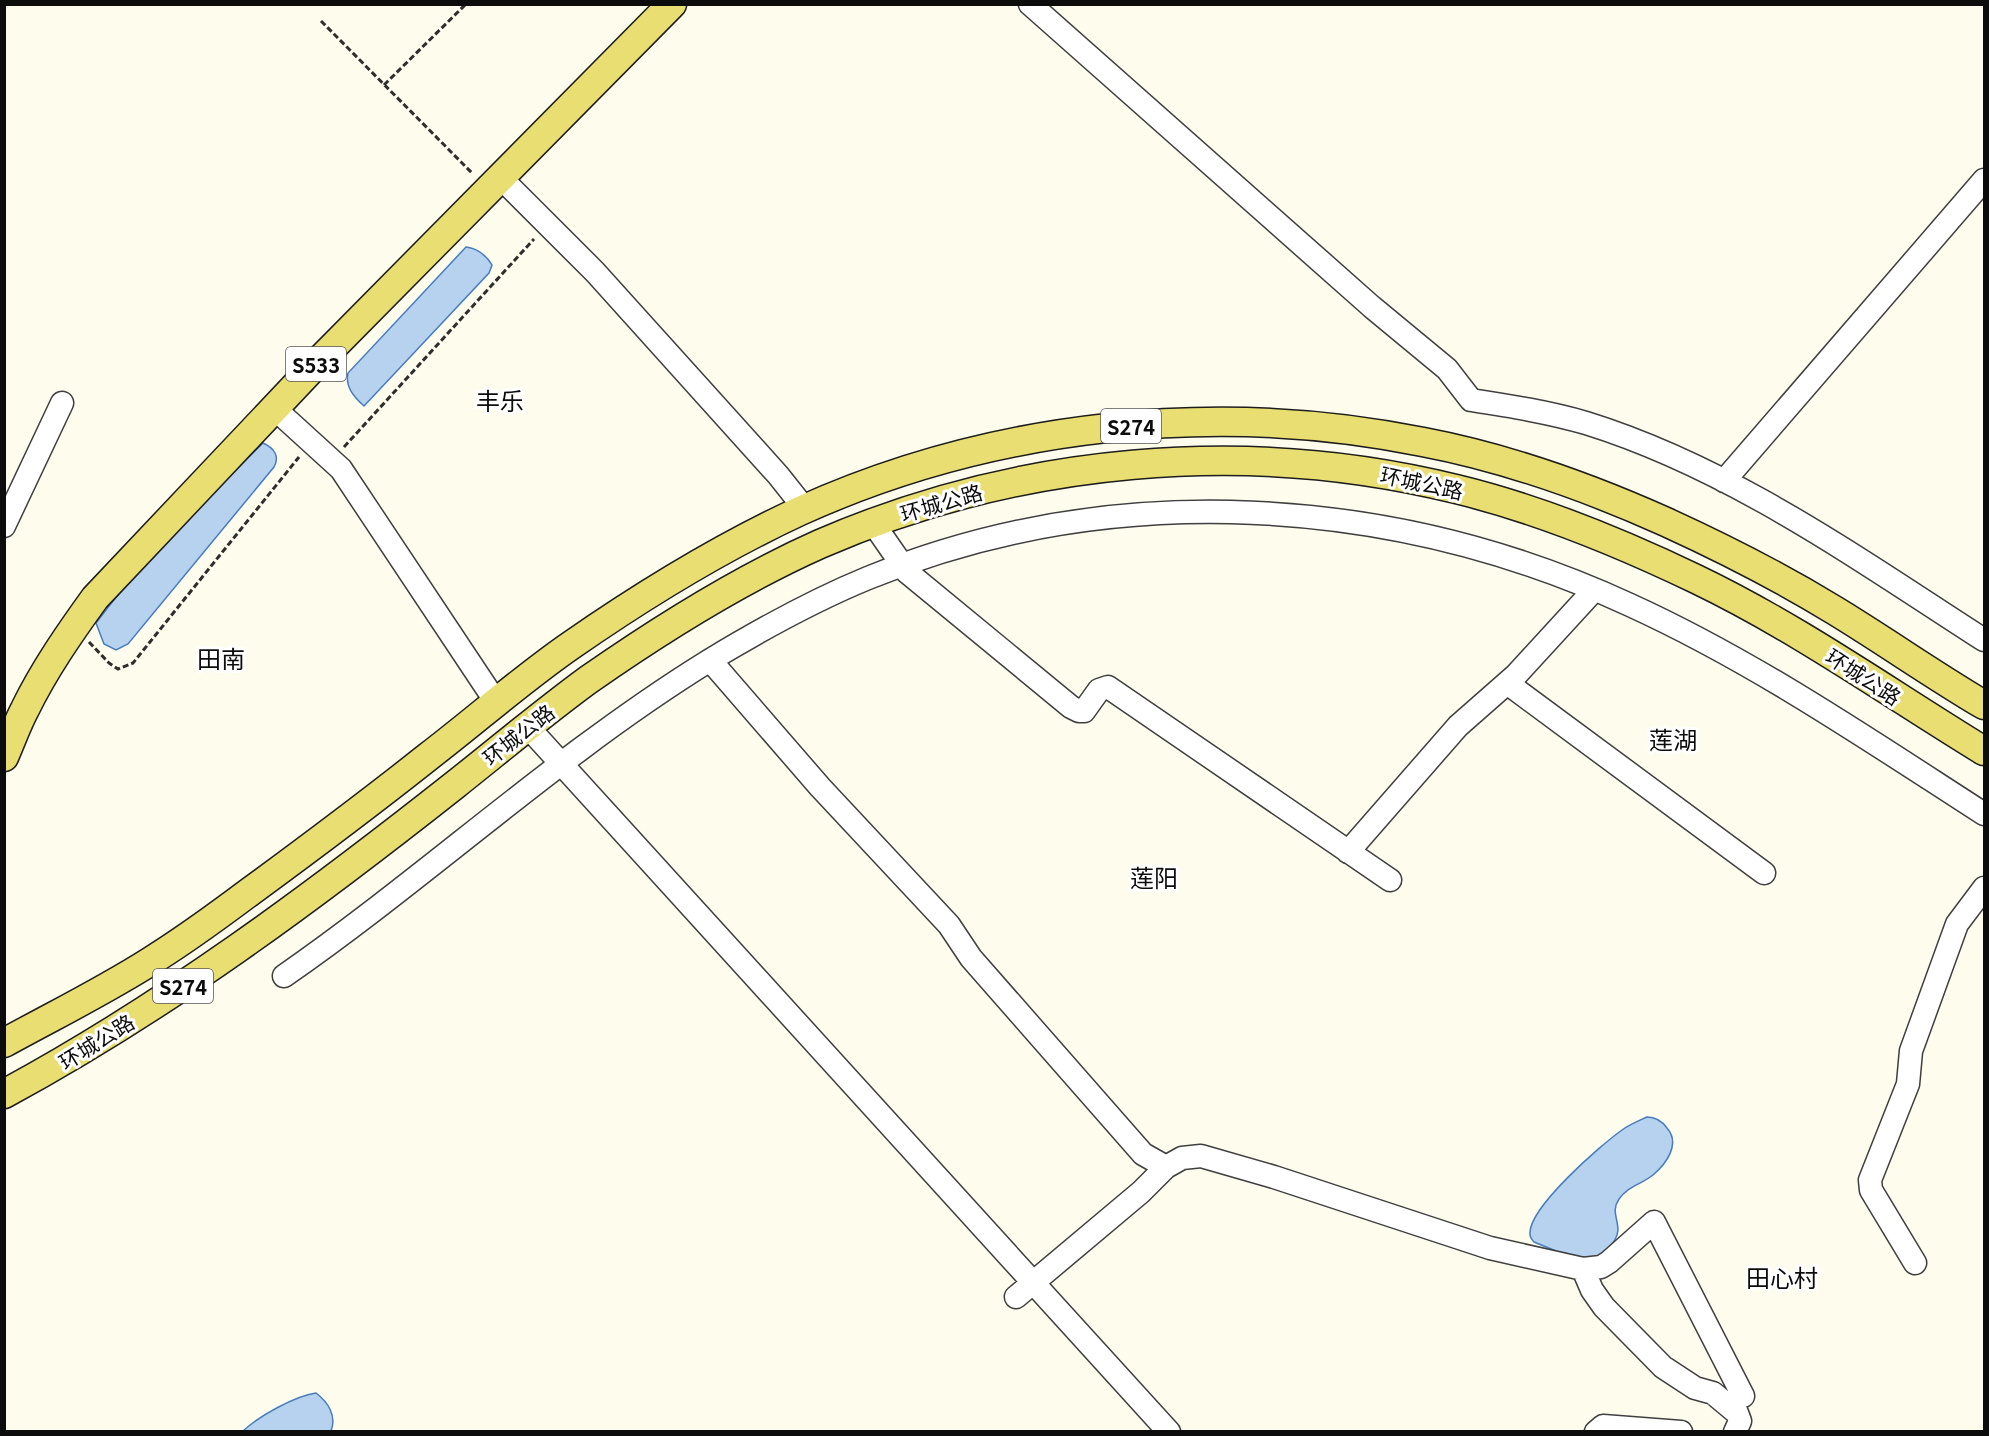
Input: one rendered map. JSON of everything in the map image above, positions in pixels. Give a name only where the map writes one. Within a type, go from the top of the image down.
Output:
[{"type":"main road","name":"S533","points":[[4,757],[34,692],[75,625],[101,591],[274,408],[672,4]]},
{"type":"main road","name":"环城公路","points":[[4,1043],[152,961],[327,834],[567,648],[662,586],[752,535],[805,509],[882,478],[1013,443],[1141,425],[1233,422],[1281,424],[1378,434],[1507,462],[1558,479],[1663,521],[1728,552],[1821,602],[1984,705]]},
{"type":"main road","name":"环城公路","points":[[4,1094],[63,1062],[173,993],[352,864],[589,680],[725,594],[814,547],[873,523],[936,502],[1010,483],[1082,470],[1143,464],[1279,462],[1361,470],[1414,479],[1496,499],[1625,547],[1702,582],[1810,640],[1984,751]]},
{"type":"main road","points":[[327,834],[352,864]]},
{"type":"street","points":[[1030,4],[1372,307],[1447,369],[1471,400],[1531,409],[1588,424],[1676,458],[1724,481],[1804,526],[1984,640]]},
{"type":"street","points":[[1724,481],[1984,180]]},
{"type":"street","points":[[495,184],[547,224],[595,273],[778,475],[805,509]]},
{"type":"street","points":[[4,526],[62,403]]},
{"type":"street","points":[[274,408],[341,469],[496,702]]},
{"type":"street","points":[[284,976],[489,822],[561,762],[618,720],[710,660],[835,592],[902,565],[990,539],[1062,523],[1147,515],[1232,512],[1320,517],[1404,529],[1500,554],[1594,590],[1683,630],[1762,675],[1984,814]]},
{"type":"street","points":[[873,523],[907,572],[1071,707],[1084,711],[1100,690],[1108,687],[1390,880]]},
{"type":"street","points":[[1348,852],[1458,726],[1507,683],[1594,590]]},
{"type":"street","points":[[710,660],[820,787],[949,925],[971,958],[1143,1154],[1166,1167]]},
{"type":"street","points":[[1507,683],[1764,873]]},
{"type":"street","points":[[527,726],[1169,1431]]},
{"type":"street","points":[[1915,1263],[1871,1190],[1870,1180],[1908,1084],[1911,1051],[1957,924],[1984,888]]},
{"type":"street","points":[[1017,1297],[1141,1192],[1166,1167],[1182,1158],[1210,1157],[1490,1248],[1583,1269],[1601,1267],[1610,1262],[1654,1222],[1743,1396]]},
{"type":"street","points":[[1583,1269],[1592,1290],[1604,1307],[1663,1367],[1695,1388],[1713,1393],[1737,1413],[1740,1421],[1735,1431]]},
{"type":"street","points":[[1596,1431],[1603,1426],[1681,1431]]},
{"type":"path","points":[[384,85],[466,4]]},
{"type":"path","points":[[321,21],[384,85],[495,184]]},
{"type":"path","points":[[331,460],[547,224]]},
{"type":"path","points":[[75,625],[109,663],[118,669],[133,663],[311,441]]},
{"type":"water","points":[[466,247],[478,251],[487,259],[492,265],[489,273],[364,406],[349,387],[348,373]]},
{"type":"water","points":[[263,443],[275,453],[274,467],[128,644],[116,650],[104,644],[96,623],[176,530]]},
{"type":"water","points":[[1647,1117],[1661,1121],[1671,1134],[1672,1147],[1667,1160],[1658,1170],[1619,1199],[1615,1211],[1618,1230],[1611,1246],[1588,1264],[1534,1242],[1530,1235],[1533,1223],[1541,1209],[1567,1178],[1612,1138],[1628,1126]]},
{"type":"water","points":[[316,1393],[332,1415],[331,1431],[243,1431],[278,1408],[298,1398]]},
{"type":"district","name":"丰乐","points":[[500,399]]},
{"type":"district","name":"田南","points":[[221,657]]},
{"type":"district","name":"莲湖","points":[[1673,738]]},
{"type":"district","name":"莲阳","points":[[1154,876]]},
{"type":"district","name":"田心村","points":[[1782,1276]]}]
